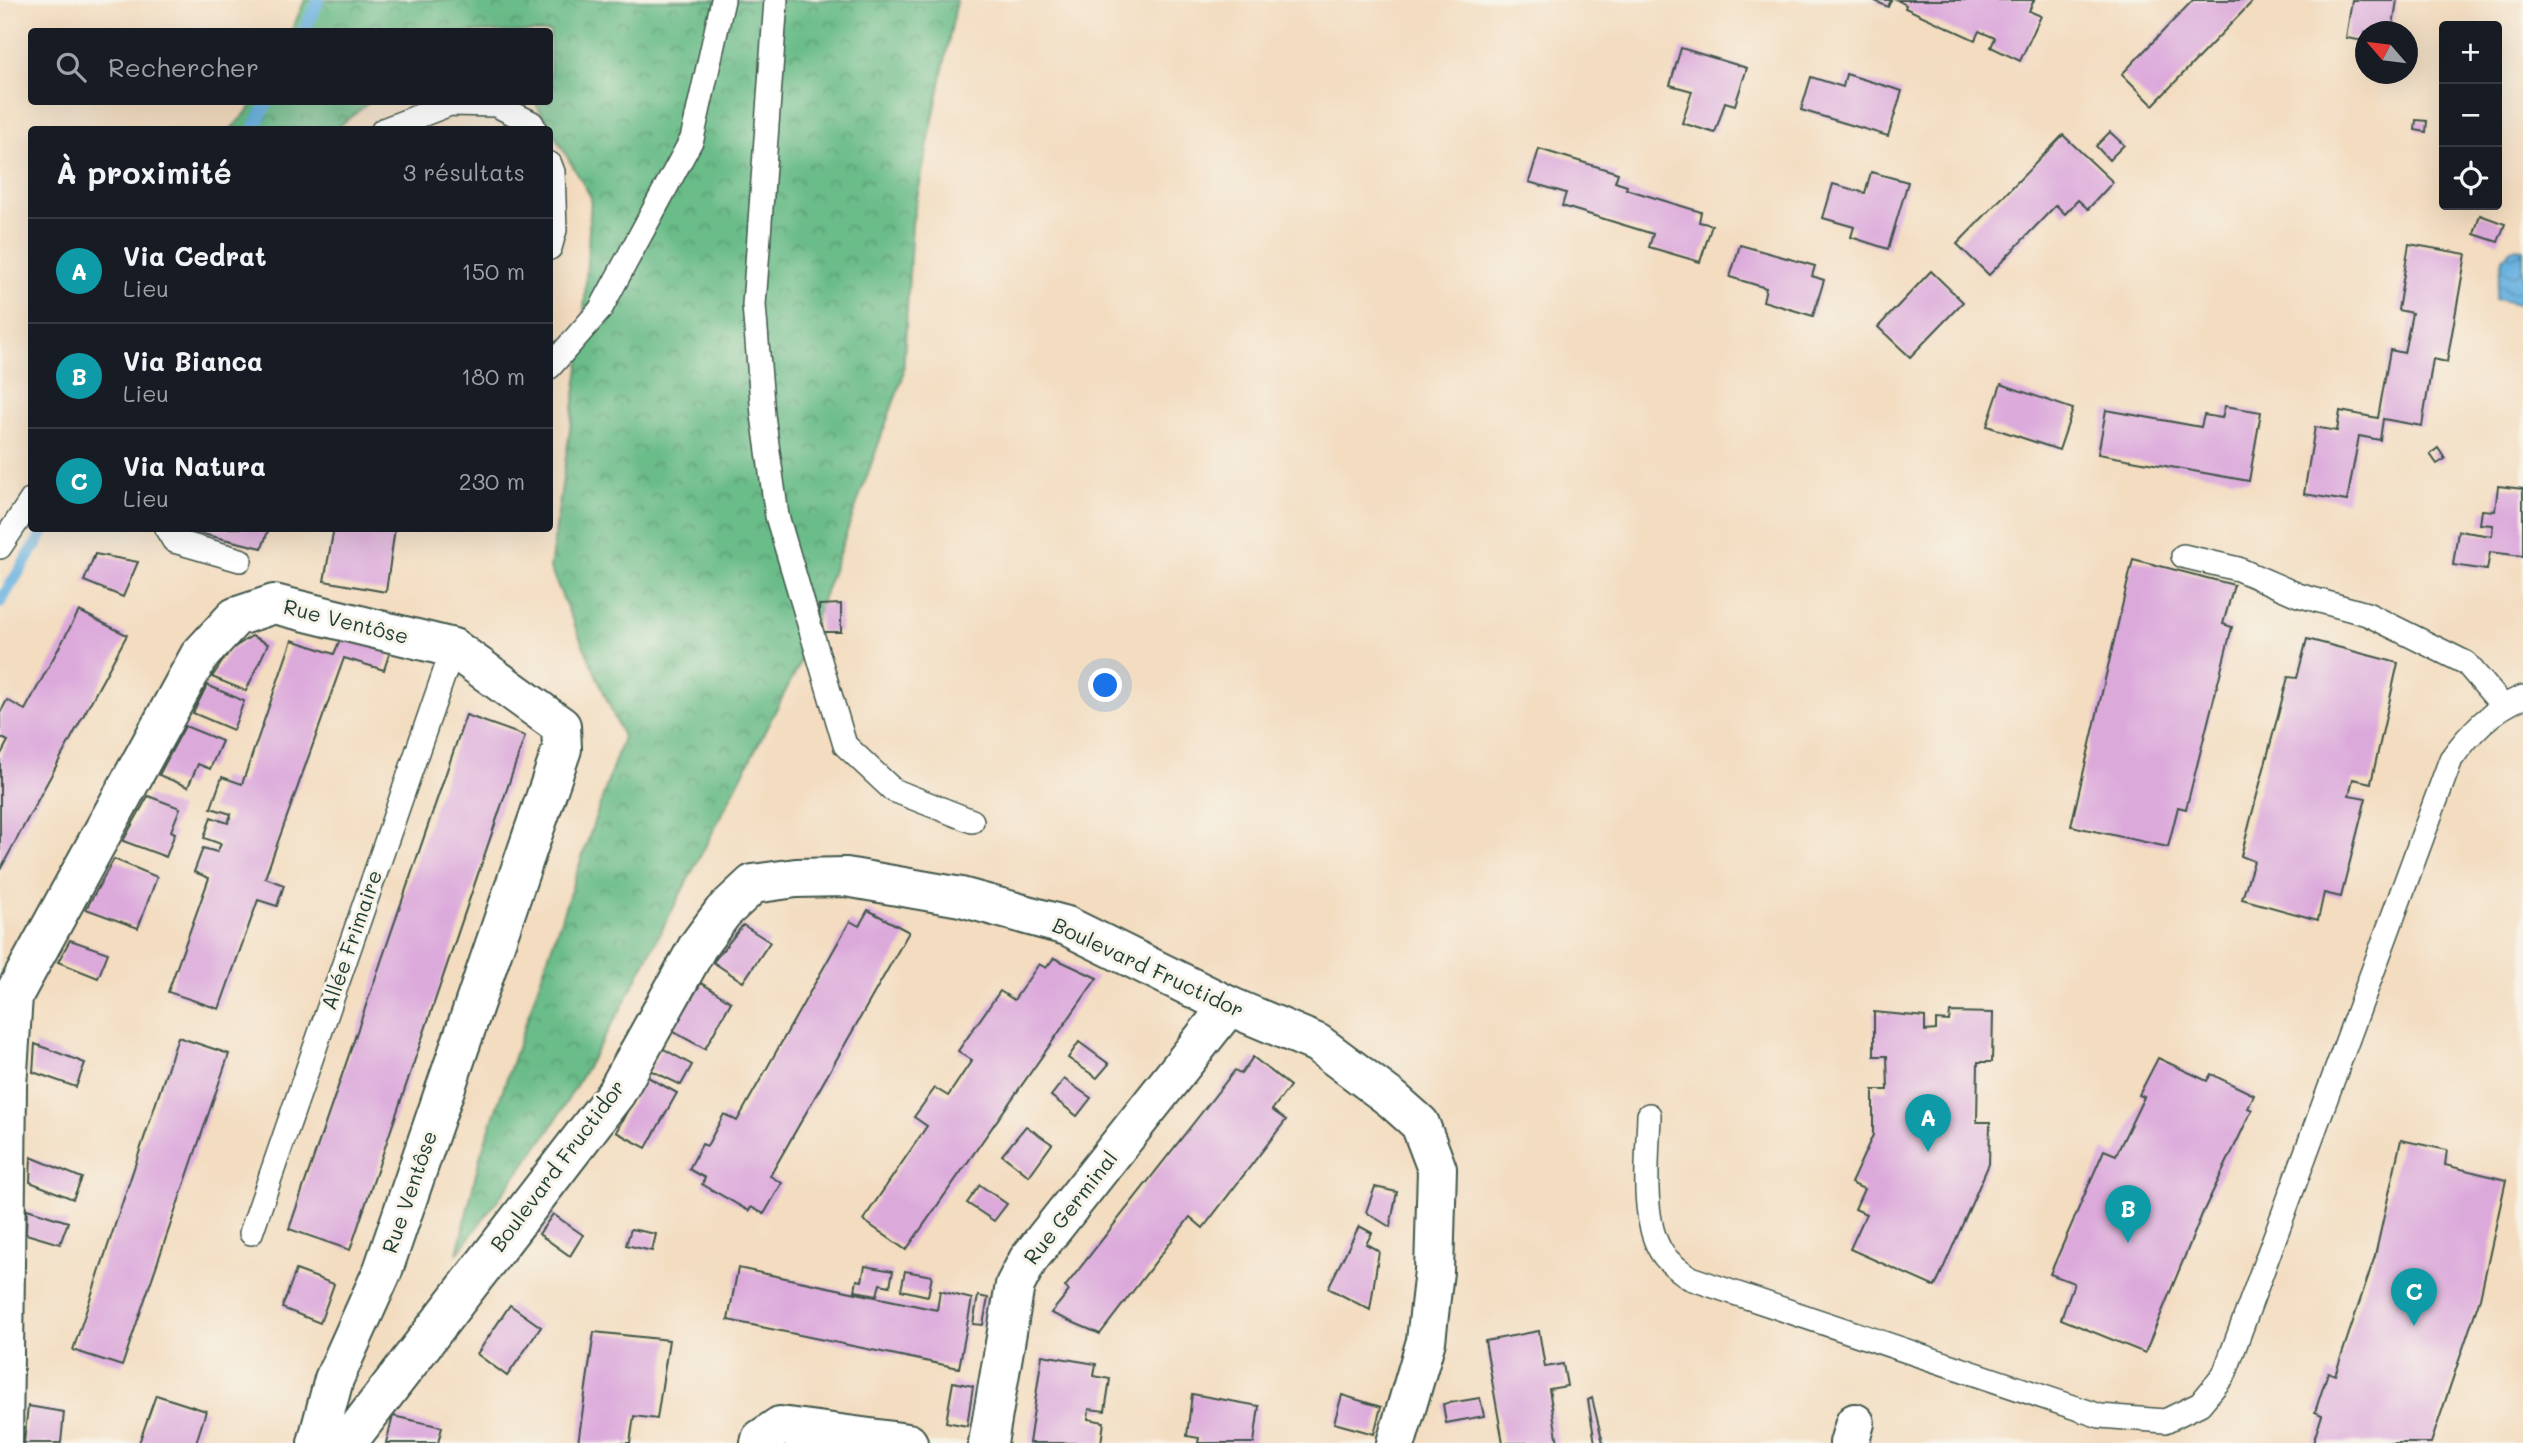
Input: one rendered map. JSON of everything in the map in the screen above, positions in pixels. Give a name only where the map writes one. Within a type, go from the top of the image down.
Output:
[{"type":"street","name":"Rue Ventôse","points":[[3,1443],[3,1086],[13,996],[199,656],[235,617],[274,604],[453,648],[561,726],[562,750],[383,1270],[334,1379],[317,1443]]},
{"type":"street","name":"Boulevard Fructidor","points":[[347,1443],[616,1093],[698,946],[723,912],[753,884],[796,878],[846,877],[961,897],[1067,926],[1229,1006],[1317,1043],[1392,1099],[1420,1124],[1437,1169],[1434,1272],[1426,1341],[1396,1443]]},
{"type":"street","name":"Rue Germinal","points":[[988,1443],[1015,1285],[1028,1260],[1229,1006]]},
{"type":"street","points":[[760,1443],[761,1439],[780,1426],[908,1443]]},
{"type":"lane","points":[[553,364],[600,310],[692,139],[723,0]]},
{"type":"lane","points":[[776,0],[754,305],[763,415],[777,516],[845,745],[893,790],[972,821]]},
{"type":"lane","points":[[393,126],[447,105]]},
{"type":"lane","points":[[496,105],[533,126]]},
{"type":"lane","points":[[553,173],[553,237]]},
{"type":"lane","points":[[0,547],[28,505]]},
{"type":"lane","points":[[168,532],[174,541],[240,560]]},
{"type":"lane","points":[[1649,1115],[1648,1175],[1652,1233],[1663,1255],[1690,1278],[2100,1416],[2165,1421],[2200,1404],[2224,1375],[2451,759],[2465,739],[2512,701],[2466,663],[2367,614],[2298,595],[2238,569],[2183,556]]},
{"type":"lane","name":"Allée Frimaire","points":[[251,1233],[453,648]]},
{"type":"green space","points":[[305,0],[957,0],[912,223],[903,376],[798,667],[622,1007],[550,1130],[457,1254],[480,1157],[623,737],[550,568],[582,346],[591,197],[553,133],[553,126],[549,126],[537,105],[553,105],[553,28],[293,28]]},
{"type":"green space","points":[[253,105],[366,105],[339,126],[234,126]]},
{"type":"water","points":[[2513,248],[2523,249],[2523,305],[2495,299],[2503,258]]},
{"type":"building","points":[[1873,0],[1891,0],[1888,7]]},
{"type":"building","points":[[1897,0],[2034,0],[2029,11],[2041,16],[2020,61],[1991,47],[1995,38],[1979,31],[1975,40],[1905,8],[1906,5]]},
{"type":"building","points":[[2193,0],[2254,0],[2153,105],[2122,74]]},
{"type":"building","points":[[2352,0],[2397,0],[2394,21],[2355,21],[2355,39],[2346,38]]},
{"type":"building","points":[[1681,48],[1747,68],[1735,105],[1725,102],[1715,133],[1682,123],[1692,91],[1670,85]]},
{"type":"building","points":[[1846,74],[1902,91],[1888,136],[1801,110],[1811,77],[1843,87]]},
{"type":"building","points":[[2416,120],[2427,121],[2426,132],[2415,130]]},
{"type":"building","points":[[2110,132],[2124,145],[2109,160],[2096,146]]},
{"type":"building","points":[[2063,135],[2113,182],[2088,209],[2078,200],[2065,214],[2056,205],[1989,275],[1957,244]]},
{"type":"building","points":[[1539,149],[1618,173],[1615,182],[1627,186],[1626,189],[1701,212],[1699,222],[1712,225],[1700,262],[1649,247],[1653,234],[1562,206],[1566,193],[1529,182]]},
{"type":"building","points":[[1871,172],[1908,182],[1888,249],[1851,237],[1854,227],[1823,218],[1833,184],[1865,193]]},
{"type":"building","points":[[2480,215],[2505,224],[2498,242],[2474,234]]},
{"type":"building","points":[[2409,244],[2466,254],[2447,362],[2433,359],[2422,426],[2383,419],[2380,440],[2359,436],[2347,501],[2304,494],[2315,427],[2337,431],[2340,411],[2378,418],[2390,350],[2404,353],[2412,313],[2398,310]]},
{"type":"building","points":[[1740,245],[1815,266],[1812,276],[1824,280],[1813,316],[1763,301],[1766,288],[1730,277]]},
{"type":"building","points":[[1931,271],[1963,302],[1910,357],[1878,327]]},
{"type":"building","points":[[2001,384],[2073,409],[2059,450],[1987,426]]},
{"type":"building","points":[[2225,406],[2261,412],[2249,481],[2098,454],[2106,410],[2201,427],[2204,415],[2222,418]]},
{"type":"building","points":[[2438,448],[2445,459],[2437,464],[2430,454]]},
{"type":"building","points":[[2498,486],[2523,489],[2523,556],[2490,552],[2487,570],[2453,565],[2458,531],[2492,536],[2493,525],[2480,524],[2482,510],[2495,511]]},
{"type":"building","points":[[194,532],[268,532],[262,548]]},
{"type":"building","points":[[333,532],[394,532],[386,592],[324,581]]},
{"type":"building","points":[[95,554],[138,562],[123,597],[84,581]]},
{"type":"building","points":[[2133,559],[2234,585],[2223,624],[2232,627],[2186,809],[2178,807],[2168,847],[2071,826]]},
{"type":"building","points":[[841,604],[841,632],[820,632],[819,605]]},
{"type":"building","points":[[79,611],[127,635],[0,870],[0,756],[8,741],[0,737],[0,713],[7,700],[25,710]]},
{"type":"building","points":[[252,636],[268,644],[246,691],[212,677],[230,650]]},
{"type":"building","points":[[2307,639],[2398,663],[2371,783],[2353,779],[2349,795],[2366,798],[2341,897],[2324,893],[2318,920],[2242,899],[2254,861],[2241,856],[2288,677],[2297,678]]},
{"type":"building","points":[[292,640],[334,654],[340,640],[392,645],[384,670],[344,658],[265,878],[284,885],[277,906],[258,900],[219,1009],[168,992],[209,878],[194,872],[203,848],[217,852],[221,844],[204,838],[211,817],[228,823],[231,814],[211,808],[222,777],[242,784]]},
{"type":"building","points":[[207,685],[244,701],[233,730],[193,713]]},
{"type":"building","points":[[466,715],[525,736],[350,1250],[289,1229]]},
{"type":"building","points":[[185,726],[222,741],[210,769],[198,764],[188,787],[159,775]]},
{"type":"building","points":[[148,796],[180,808],[171,831],[175,833],[166,857],[123,841]]},
{"type":"building","points":[[114,859],[157,877],[138,928],[86,909]]},
{"type":"building","points":[[868,910],[909,932],[770,1176],[782,1183],[764,1214],[751,1207],[749,1211],[702,1184],[705,1178],[689,1169],[702,1144],[707,1146],[724,1114],[737,1121],[850,921],[859,926]]},
{"type":"building","points":[[743,925],[770,942],[743,982],[713,962]]},
{"type":"building","points":[[70,940],[108,953],[98,978],[58,962]]},
{"type":"building","points":[[1054,958],[1097,978],[906,1250],[863,1220],[927,1126],[914,1117],[935,1088],[948,1096],[972,1060],[958,1051],[1000,991],[1014,1000],[1039,964],[1046,968]]},
{"type":"building","points":[[701,983],[731,1002],[705,1049],[672,1031]]},
{"type":"building","points":[[1874,1012],[1925,1017],[1925,1031],[1936,1030],[1936,1020],[1949,1021],[1950,1012],[1993,1013],[1992,1062],[1978,1062],[1977,1122],[1990,1122],[1989,1164],[1935,1287],[1850,1249],[1866,1214],[1855,1209],[1864,1189],[1851,1183],[1873,1135],[1873,1090],[1888,1090],[1887,1056],[1874,1056]]},
{"type":"building","points":[[178,1037],[229,1054],[122,1366],[73,1350]]},
{"type":"building","points":[[1079,1042],[1109,1064],[1097,1078],[1068,1058]]},
{"type":"building","points":[[35,1044],[85,1063],[76,1087],[33,1072]]},
{"type":"building","points":[[662,1048],[692,1065],[681,1085],[650,1070]]},
{"type":"building","points":[[1253,1057],[1290,1086],[1272,1110],[1286,1120],[1203,1228],[1190,1217],[1100,1334],[1051,1313],[1069,1291],[1065,1287],[1235,1070],[1241,1074]]},
{"type":"building","points":[[2158,1058],[2207,1081],[2211,1074],[2254,1095],[2248,1108],[2252,1110],[2203,1212],[2145,1353],[2061,1319],[2074,1283],[2050,1274],[2104,1150],[2116,1155],[2144,1097],[2139,1095]]},
{"type":"building","points":[[646,1076],[677,1093],[646,1148],[616,1132]]},
{"type":"building","points":[[1064,1079],[1091,1098],[1077,1116],[1051,1096]]},
{"type":"building","points":[[1026,1126],[1052,1144],[1029,1176],[1002,1155]]},
{"type":"building","points":[[2401,1140],[2447,1150],[2445,1165],[2506,1180],[2480,1298],[2431,1443],[2313,1443],[2322,1415],[2315,1412],[2328,1372],[2335,1375],[2375,1256]]},
{"type":"building","points":[[31,1157],[82,1178],[73,1199],[30,1182]]},
{"type":"building","points":[[980,1185],[1007,1204],[994,1221],[967,1203]]},
{"type":"building","points":[[1375,1187],[1397,1192],[1390,1227],[1366,1212]]},
{"type":"building","points":[[27,1209],[68,1222],[60,1244],[26,1234]]},
{"type":"building","points":[[553,1214],[583,1235],[570,1256],[539,1234]]},
{"type":"building","points":[[1359,1226],[1372,1233],[1366,1244],[1379,1251],[1370,1310],[1328,1288]]},
{"type":"building","points":[[631,1229],[656,1234],[652,1251],[626,1245]]},
{"type":"building","points":[[865,1266],[893,1271],[890,1286],[880,1284],[877,1295],[855,1291],[857,1280],[862,1281]]},
{"type":"building","points":[[738,1268],[937,1310],[940,1291],[972,1299],[959,1368],[728,1320]]},
{"type":"building","points":[[296,1270],[334,1284],[320,1323],[282,1308]]},
{"type":"building","points":[[905,1271],[932,1276],[928,1296],[901,1290]]},
{"type":"building","points":[[978,1296],[988,1298],[983,1325],[973,1324]]},
{"type":"building","points":[[510,1305],[541,1327],[507,1376],[477,1354]]},
{"type":"building","points":[[1539,1331],[1545,1367],[1563,1364],[1567,1386],[1549,1389],[1558,1443],[1503,1443],[1485,1341]]},
{"type":"building","points":[[594,1332],[669,1340],[657,1419],[634,1416],[630,1443],[578,1443]]},
{"type":"building","points":[[1042,1355],[1096,1364],[1094,1376],[1110,1379],[1105,1411],[1089,1409],[1088,1419],[1104,1422],[1101,1443],[1029,1443]]},
{"type":"building","points":[[953,1382],[973,1386],[967,1426],[946,1422]]},
{"type":"building","points":[[1192,1394],[1259,1406],[1254,1443],[1198,1443],[1199,1438],[1187,1436]]},
{"type":"building","points":[[156,1395],[206,1411],[196,1443],[139,1443]]},
{"type":"building","points":[[1342,1395],[1381,1407],[1374,1434],[1334,1423]]},
{"type":"building","points":[[1480,1398],[1484,1416],[1446,1423],[1443,1404]]},
{"type":"building","points":[[1592,1398],[1603,1443],[1595,1443],[1588,1400]]},
{"type":"building","points":[[28,1406],[64,1412],[61,1443],[24,1443]]},
{"type":"building","points":[[393,1416],[442,1427],[438,1443],[386,1443]]},
{"type":"waterway","points":[[305,28],[319,0]]},
{"type":"waterway","points":[[255,126],[266,105]]},
{"type":"waterway","points":[[0,602],[44,532]]},
{"type":"place","name":"Via Cedrat","points":[[1928,1152]]},
{"type":"place","name":"Via Bianca","points":[[2128,1243]]},
{"type":"place","name":"Via Natura","points":[[2414,1326]]}]
